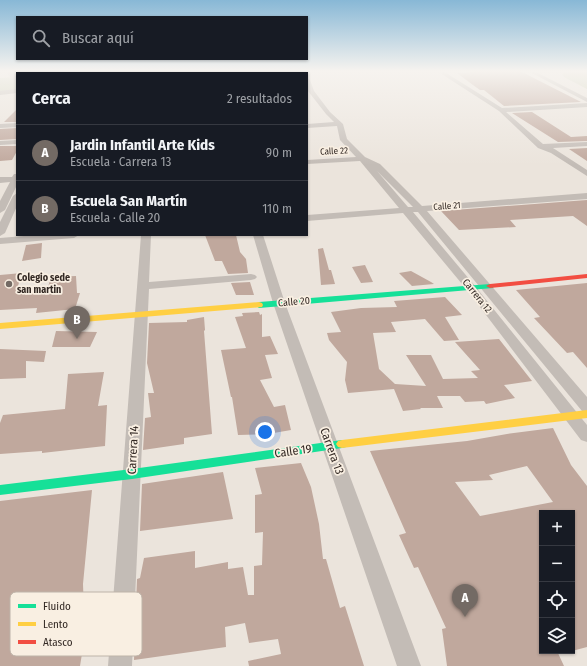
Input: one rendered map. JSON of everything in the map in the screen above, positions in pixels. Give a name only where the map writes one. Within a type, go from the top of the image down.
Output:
[{"type":"street","name":"Carrera 12","points":[[320,102],[328,113],[340,124],[344,140],[363,159],[471,288],[587,436]]},
{"type":"street","points":[[489,102],[502,110],[541,146],[554,151],[587,174]]},
{"type":"street","points":[[502,110],[587,105]]},
{"type":"street","points":[[308,126],[340,124]]},
{"type":"street","points":[[0,126],[16,125]]},
{"type":"street","points":[[0,143],[16,142]]},
{"type":"street","points":[[541,146],[587,144]]},
{"type":"street","points":[[541,146],[543,151],[587,183]]},
{"type":"street","name":"Carrera 12","points":[[363,159],[377,166],[419,208],[587,407]]},
{"type":"street","name":"Calle 22","points":[[308,162],[363,159]]},
{"type":"street","points":[[0,180],[16,178]]},
{"type":"street","points":[[0,210],[16,178]]},
{"type":"street","name":"Calle 21","points":[[308,218],[404,209],[587,196]]},
{"type":"street","points":[[0,233],[16,198]]},
{"type":"street","points":[[0,241],[62,236]]},
{"type":"street","name":"Carrera 14","points":[[125,592],[140,315],[146,236]]},
{"type":"street","name":"Carrera 13","points":[[258,236],[279,303],[409,666]]},
{"type":"street","name":"Calle 20","points":[[0,326],[471,288],[587,276]]},
{"type":"street","points":[[143,286],[251,277]]},
{"type":"street","name":"Calle 19","points":[[0,490],[132,474],[330,446],[587,414]]},
{"type":"street","name":"Carrera 14","points":[[120,666],[121,656]]},
{"type":"building","points":[[499,102],[579,102],[504,106]]},
{"type":"building","points":[[16,110],[16,122],[4,122]]},
{"type":"building","points":[[532,112],[571,137],[587,136],[587,141],[558,142],[512,113]]},
{"type":"building","points":[[16,128],[16,139],[0,140],[0,129]]},
{"type":"building","points":[[0,146],[16,146],[16,153],[12,160],[0,161]]},
{"type":"building","points":[[587,148],[587,161],[569,149]]},
{"type":"building","points":[[587,200],[587,226],[573,216],[510,220],[516,227],[459,230],[441,211]]},
{"type":"building","points":[[205,236],[236,236],[240,252],[246,259],[248,273],[228,274],[222,261],[215,261]]},
{"type":"building","points":[[42,243],[41,258],[22,261],[26,245]]},
{"type":"building","points":[[323,248],[329,270],[331,270],[335,284],[321,285],[318,249]]},
{"type":"building","points":[[365,265],[373,282],[361,283],[352,267]]},
{"type":"building","points":[[411,271],[434,284],[412,286],[399,273]]},
{"type":"building","points":[[22,273],[17,289],[48,287],[51,277],[76,276],[77,293],[80,293],[75,309],[36,313],[37,308],[0,310],[0,275]]},
{"type":"building","points":[[250,282],[254,295],[236,295],[231,283]]},
{"type":"building","points":[[587,283],[587,368],[573,352],[567,353],[534,318],[540,317],[516,290]]},
{"type":"building","points":[[445,297],[462,315],[445,317],[459,340],[444,341],[425,319],[391,322],[396,332],[373,333],[379,369],[395,384],[426,386],[406,355],[431,355],[443,379],[478,378],[471,371],[480,370],[455,342],[499,339],[532,381],[504,385],[515,398],[486,404],[484,401],[465,402],[460,396],[437,396],[443,408],[420,408],[421,409],[403,411],[394,389],[348,393],[345,380],[347,362],[329,340],[327,333],[341,332],[331,312],[361,308],[397,307],[394,301]]},
{"type":"building","points":[[259,312],[260,315],[262,314],[262,337],[270,336],[278,354],[265,355],[272,378],[260,380],[274,407],[285,405],[291,430],[268,434],[238,435],[232,397],[221,350],[246,348],[235,317],[243,316],[242,313]]},
{"type":"building","points":[[204,317],[212,434],[184,438],[184,444],[143,450],[145,418],[151,417],[148,393],[154,393],[147,363],[149,323],[187,322],[187,320]]},
{"type":"building","points":[[56,331],[97,332],[90,347],[52,347]]},
{"type":"building","points":[[0,349],[46,351],[44,362],[26,361],[26,378],[0,379]]},
{"type":"building","points":[[104,372],[98,406],[107,405],[105,446],[42,453],[42,451],[0,454],[0,423],[3,415],[65,409],[68,374]]},
{"type":"building","points":[[553,428],[571,465],[587,486],[587,647],[575,650],[575,510],[539,510],[539,654],[558,654],[564,666],[447,666],[442,629],[446,628],[418,567],[414,568],[399,535],[406,533],[370,451],[467,441]],"holes":[[[527,466],[553,502],[480,516],[455,482],[493,480],[489,475]]]},
{"type":"building","points":[[301,463],[311,487],[319,524],[323,559],[326,559],[340,608],[345,606],[364,666],[249,666],[248,661],[281,654],[278,639],[249,643],[245,623],[225,627],[226,647],[134,660],[134,656],[142,656],[142,592],[137,592],[137,579],[140,578],[144,558],[195,551],[195,568],[228,562],[228,569],[243,567],[248,595],[254,595],[254,566],[262,565],[263,532],[255,533],[255,495],[262,494],[255,468]]},
{"type":"building","points":[[223,472],[233,519],[140,531],[142,484]]},
{"type":"building","points":[[92,490],[83,592],[10,592],[10,656],[82,656],[80,666],[0,666],[0,501]]},
{"type":"traffic: fast","points":[[259,305],[490,286]]},
{"type":"traffic: fast","points":[[0,490],[132,474],[342,444]]},
{"type":"traffic: slow","points":[[0,326],[259,305]]},
{"type":"traffic: slow","points":[[342,444],[587,414]]},
{"type":"traffic: jam","points":[[490,286],[587,276]]},
{"type":"place","name":"Colegio sede san martin","points":[[9,284]]},
{"type":"place","name":"Escuela San Martín","points":[[77,339]]},
{"type":"place","name":"Jardin Infantil Arte Kids","points":[[465,617]]}]
